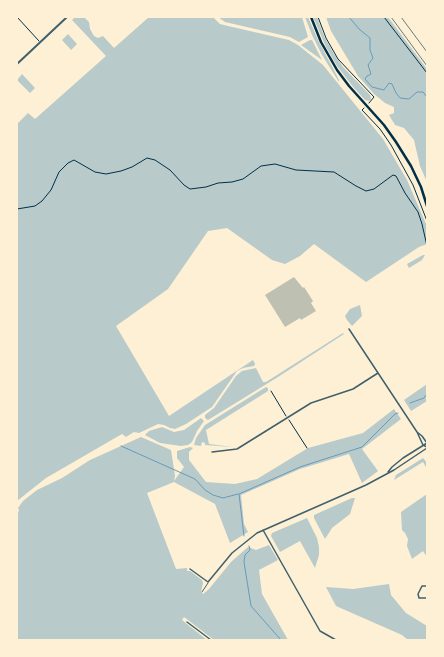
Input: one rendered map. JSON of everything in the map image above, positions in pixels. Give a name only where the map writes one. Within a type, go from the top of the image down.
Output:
[{"type":"main road","points":[[311,17],[321,42],[343,78],[396,142],[411,166],[426,200],[427,206]]},
{"type":"street","points":[[17,64],[67,17]]},
{"type":"street","points":[[190,569],[208,582],[232,552],[251,537],[263,530],[354,490],[394,470],[427,448],[423,445],[417,432],[349,329]]},
{"type":"street","points":[[212,452],[236,449],[311,403],[353,389],[378,373]]},
{"type":"street","points":[[388,472],[403,458],[427,443],[417,432]]},
{"type":"street","points":[[263,530],[320,631],[336,640]]},
{"type":"street","points":[[427,586],[422,586],[418,594],[418,598],[427,598]]},
{"type":"street","points":[[187,622],[211,640]]},
{"type":"lane","points":[[202,592],[208,582]]},
{"type":"path","points":[[17,17],[40,42]]},
{"type":"path","points":[[318,17],[326,38],[338,59],[374,97]]},
{"type":"path","points":[[384,17],[427,73]]},
{"type":"path","points":[[362,110],[380,129],[391,145],[412,185],[427,221]]},
{"type":"path","points":[[17,209],[35,206],[42,201],[51,190],[59,172],[68,163],[74,160],[95,172],[106,174],[127,169],[147,158],[155,160],[170,170],[184,185],[190,189],[243,179],[261,166],[274,164],[296,170],[334,172],[366,191],[374,189],[393,175],[396,176],[418,212],[427,246]]},
{"type":"shaded area","points":[[75,17],[84,17],[89,22],[90,29],[94,36],[98,38],[103,36],[114,48],[149,17],[213,17],[220,24],[289,40],[298,45],[323,65],[383,139],[407,180],[426,224],[427,244],[419,247],[366,282],[314,244],[300,256],[285,264],[272,260],[227,228],[208,231],[168,289],[116,326],[169,416],[253,360],[255,364],[254,366],[237,371],[212,407],[186,424],[175,429],[158,424],[139,433],[134,432],[126,437],[122,434],[46,478],[17,501],[17,124],[28,113],[35,119],[106,56],[72,20]]},
{"type":"shaded area","points":[[218,17],[302,17],[308,37],[299,42],[290,37],[225,22]]},
{"type":"shaded area","points":[[305,17],[308,17],[339,82],[322,55]]},
{"type":"shaded area","points":[[313,17],[317,17],[324,36],[343,67],[370,95],[371,99],[369,101],[365,100],[354,88],[337,66],[326,47]]},
{"type":"shaded area","points":[[326,17],[388,17],[427,69],[427,182],[420,166],[414,140],[404,128],[395,125],[389,115],[394,113],[394,107],[385,103],[374,94],[358,76],[331,31]]},
{"type":"shaded area","points":[[68,34],[77,44],[71,50],[62,40]]},
{"type":"shaded area","points":[[312,40],[322,60],[301,45]]},
{"type":"shaded area","points":[[22,74],[35,88],[30,93],[17,80]]},
{"type":"shaded area","points":[[425,255],[422,260],[409,268],[407,264]]},
{"type":"shaded area","points":[[360,305],[362,316],[352,326],[345,316],[350,309]]},
{"type":"shaded area","points":[[343,333],[344,334],[278,377],[208,420],[205,418],[205,415],[214,408],[236,376],[242,371],[256,368],[263,382],[266,382]]},
{"type":"shaded area","points":[[427,384],[427,401],[411,411],[404,400]]},
{"type":"shaded area","points":[[266,387],[268,388],[268,391],[206,430],[209,444],[233,447],[205,445],[205,443],[202,442],[201,446],[194,445],[196,438],[205,425]]},
{"type":"shaded area","points":[[394,409],[401,419],[362,449],[378,471],[362,483],[349,454],[300,469],[241,495],[244,524],[248,532],[230,543],[215,504],[174,482],[147,493],[176,569],[187,568],[187,571],[190,571],[202,580],[203,583],[201,592],[203,594],[209,589],[231,562],[248,547],[256,550],[269,545],[278,560],[259,570],[262,594],[288,640],[214,640],[184,617],[182,620],[207,640],[17,640],[18,508],[23,501],[37,490],[62,478],[90,460],[141,437],[171,450],[175,476],[174,481],[184,467],[177,458],[177,451],[190,447],[193,448],[189,452],[189,460],[206,482],[235,484],[257,479],[308,448],[363,433]]},
{"type":"shaded area","points":[[201,418],[204,421],[192,442],[188,445],[181,446],[160,443],[145,435],[149,431],[162,427],[174,432],[184,430]]},
{"type":"shaded area","points":[[423,458],[427,463],[427,469],[423,462],[394,480],[396,475]]},
{"type":"shaded area","points":[[427,494],[427,557],[423,551],[412,559],[407,546],[408,539],[402,530],[401,512]]},
{"type":"shaded area","points":[[355,498],[350,514],[332,528],[325,539],[314,518],[314,515]]},
{"type":"shaded area","points":[[307,518],[317,538],[319,547],[319,555],[315,568],[300,541],[280,552],[271,536],[272,533]]},
{"type":"shaded area","points":[[389,584],[391,595],[406,613],[427,626],[427,640],[408,640],[402,635],[336,606],[326,587],[353,589]]},
{"type":"building","points":[[294,277],[303,288],[304,287],[313,301],[311,303],[316,311],[285,327],[265,295]]},
{"type":"waterway","points":[[349,17],[359,29],[370,38],[370,50],[373,58],[368,65],[371,74],[365,79],[372,87],[384,90],[389,83],[392,84],[400,98],[409,99],[417,92],[423,92],[427,97]]},
{"type":"waterway","points":[[410,403],[424,398],[427,394]]},
{"type":"waterway","points":[[244,536],[239,494],[300,467],[362,447],[395,414],[398,413]]},
{"type":"waterway","points":[[121,446],[195,479],[205,490],[213,495],[223,498],[238,494]]},
{"type":"waterway","points":[[249,546],[250,550],[245,555],[244,562],[251,606],[281,640]]},
{"type":"railway","points":[[391,17],[427,66]]},
{"type":"railway","points":[[401,17],[427,52]]}]
